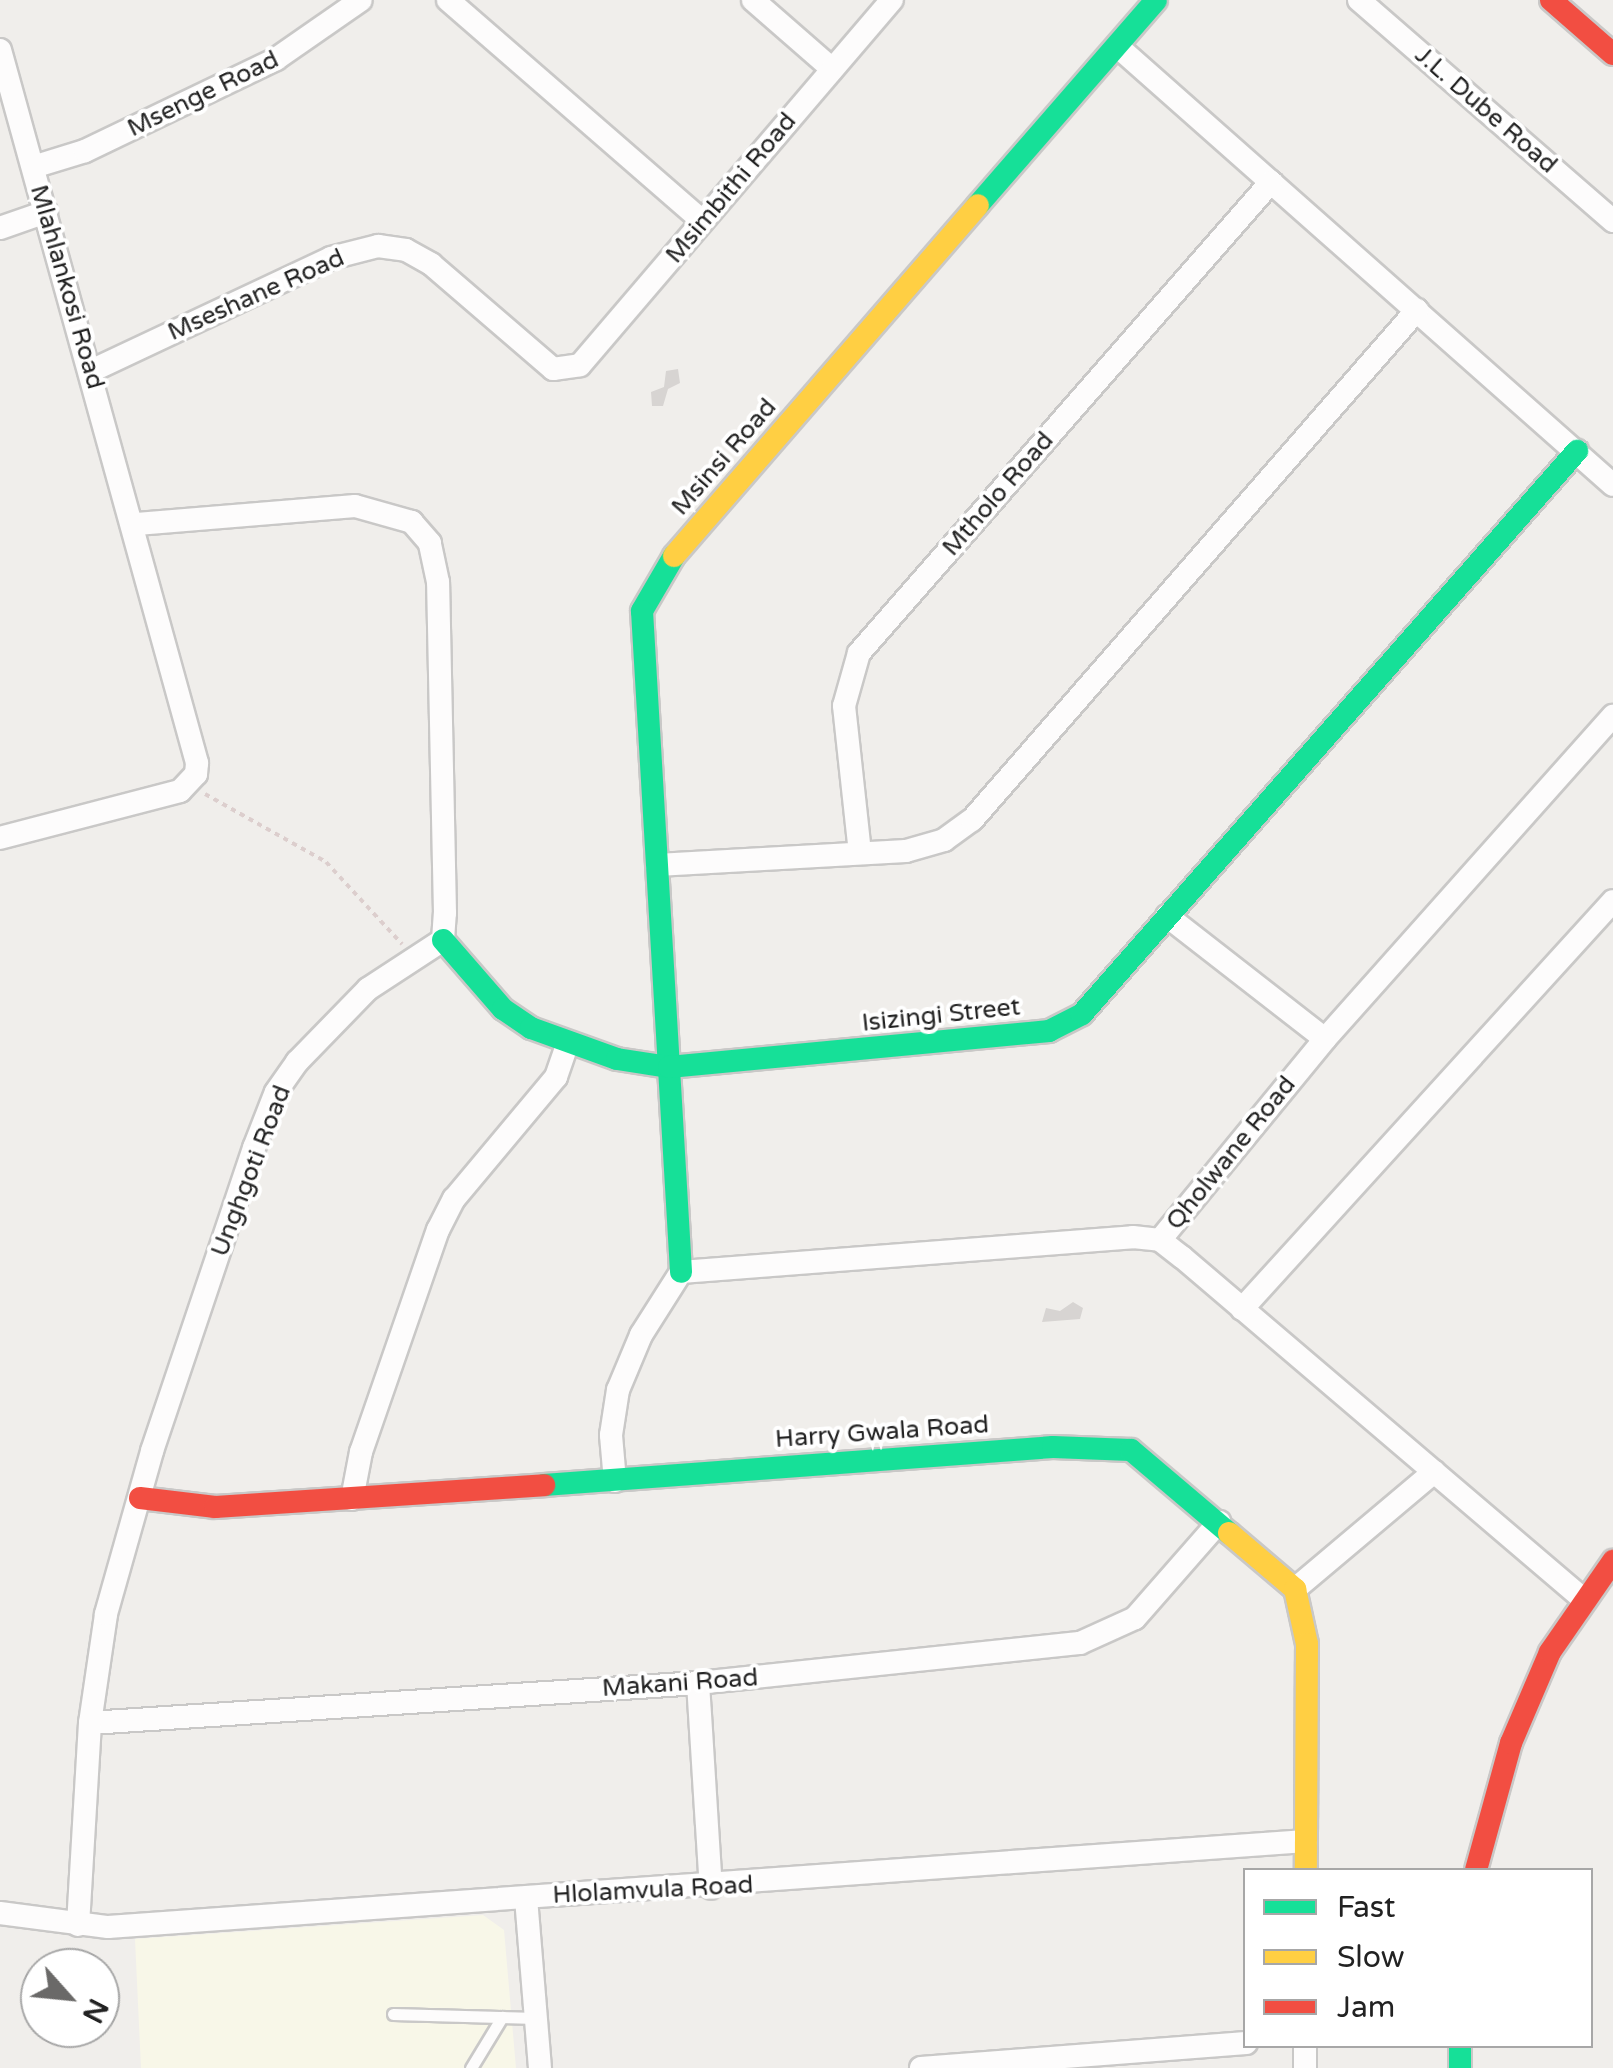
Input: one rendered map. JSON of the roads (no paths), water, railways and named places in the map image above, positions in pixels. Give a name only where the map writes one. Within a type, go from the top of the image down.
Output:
[{"type":"street","name":"Msenge Road","points":[[33,167],[85,151],[276,59],[361,0]]},
{"type":"street","points":[[448,0],[702,222]]},
{"type":"street","points":[[753,0],[832,69]]},
{"type":"street","name":"Msimbithi Road","points":[[565,370],[580,365],[892,0]]},
{"type":"street","name":"Msinsi Road","points":[[681,1272],[642,612],[663,570],[1156,0]]},
{"type":"street","name":"J.L. Dube Road","points":[[1358,0],[1613,221]]},
{"type":"street","points":[[1551,0],[1613,54]]},
{"type":"street","points":[[1117,46],[1613,485]]},
{"type":"street","name":"Mlahlankosi Road","points":[[0,50],[134,524],[197,764],[189,785],[114,812],[0,838]]},
{"type":"street","name":"Mtholo Road","points":[[860,853],[844,706],[848,676],[859,652],[1271,182]]},
{"type":"street","points":[[0,228],[46,212]]},
{"type":"street","name":"Mseshane Road","points":[[91,371],[331,258],[378,246],[406,250],[431,264],[554,369],[565,370]]},
{"type":"street","points":[[657,865],[860,853],[944,840],[972,820],[1417,310]]},
{"type":"street","name":"Isizingi Street","points":[[443,940],[503,1008],[568,1044],[669,1067],[1049,1031],[1082,1014],[1576,450]]},
{"type":"street","points":[[134,524],[355,506],[412,522],[430,543],[438,582],[443,940]]},
{"type":"street","name":"Qholwane Road","points":[[681,1272],[1133,1236],[1160,1240],[1325,1040],[1613,716]]},
{"type":"street","points":[[1242,1309],[1613,901]]},
{"type":"street","points":[[1168,916],[1325,1040]]},
{"type":"street","name":"Unghgoti Road","points":[[78,1925],[90,1723],[106,1614],[140,1498],[276,1092],[323,1034],[412,955],[443,940]]},
{"type":"street","points":[[352,1499],[362,1452],[438,1230],[454,1199],[556,1076],[568,1044]]},
{"type":"street","points":[[1160,1240],[1583,1599]]},
{"type":"street","points":[[615,1482],[611,1434],[618,1390],[641,1335],[681,1272]]},
{"type":"street","name":"Harry Gwala Road","points":[[140,1498],[214,1506],[352,1499],[1106,1446],[1149,1460],[1295,1589]]},
{"type":"street","points":[[1306,1868],[1307,1644],[1295,1589],[1434,1472]]},
{"type":"street","name":"Makani Road","points":[[90,1723],[698,1683],[1080,1643],[1135,1618],[1218,1522]]},
{"type":"street","points":[[1477,1868],[1512,1743],[1550,1652],[1583,1599],[1613,1561]]},
{"type":"street","points":[[698,1683],[711,1888]]},
{"type":"street","name":"Hlolamvula Road","points":[[0,1914],[78,1925],[711,1888],[1306,1841]]},
{"type":"street","points":[[526,1898],[540,2068]]},
{"type":"street","points":[[921,2068],[1243,2043]]},
{"type":"lane","points":[[393,2014],[536,2018]]},
{"type":"lane","points":[[470,2068],[502,2017]]}]
